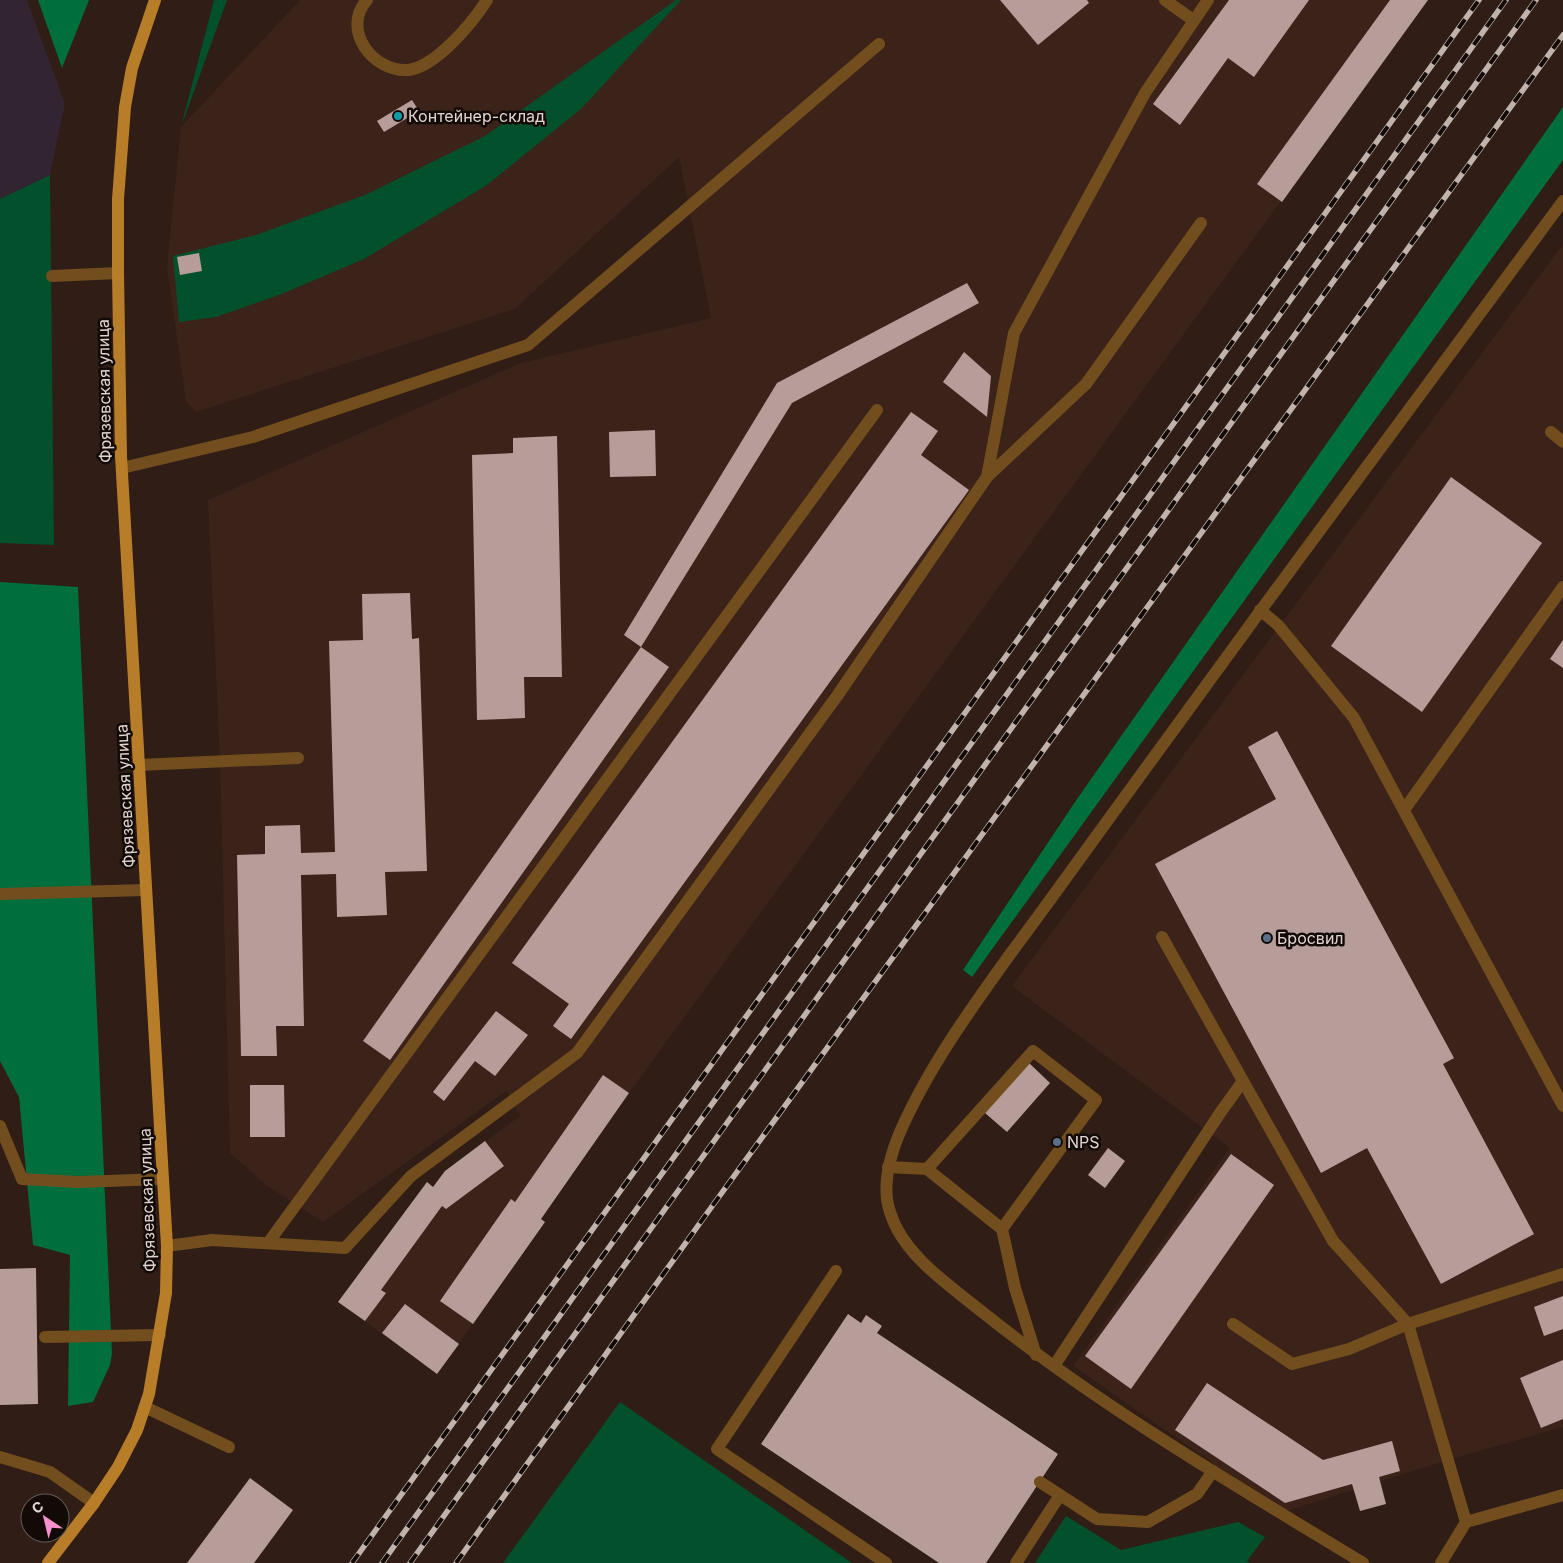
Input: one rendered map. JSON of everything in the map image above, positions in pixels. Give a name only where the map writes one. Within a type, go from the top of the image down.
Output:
[{"type":"main road","name":"Фрязевская улица","points":[[48,1563],[94,1503],[118,1467],[137,1430],[145,1407],[160,1335],[166,1292],[167,1246],[122,468],[118,273],[118,190],[125,106],[132,68],[155,0]]},
{"type":"lane","points":[[367,0],[359,9],[357,33],[372,58],[384,66],[409,70],[441,55],[487,0]]},
{"type":"lane","points":[[1165,0],[1194,20]]},
{"type":"lane","points":[[987,477],[1014,333],[1145,93],[1208,0]]},
{"type":"lane","points":[[122,468],[253,437],[528,345],[879,44]]},
{"type":"lane","points":[[1363,1563],[1213,1471],[1036,1355],[939,1278],[915,1253],[899,1232],[890,1215],[886,1195],[888,1167],[899,1134],[924,1085],[971,1008],[1260,610],[1563,201]]},
{"type":"lane","points":[[167,1246],[212,1240],[345,1248],[411,1176],[577,1053],[837,696],[987,477],[1086,384],[1201,223]]},
{"type":"lane","points":[[52,276],[118,273]]},
{"type":"lane","points":[[268,1243],[877,410]]},
{"type":"lane","points":[[1551,432],[1563,442]]},
{"type":"lane","points":[[1404,810],[1563,587]]},
{"type":"lane","points":[[1260,610],[1278,625],[1354,718],[1563,1106]]},
{"type":"lane","points":[[139,765],[298,758]]},
{"type":"lane","points":[[0,894],[146,890]]},
{"type":"lane","points":[[1162,937],[1333,1241],[1408,1324],[1466,1522]]},
{"type":"lane","points":[[927,1170],[1033,1051],[1096,1100],[1002,1229]]},
{"type":"lane","points":[[1054,1366],[1243,1081]]},
{"type":"lane","points":[[0,1126],[22,1179],[78,1182],[163,1179]]},
{"type":"lane","points":[[888,1167],[927,1170],[1002,1229],[1015,1288],[1036,1355]]},
{"type":"lane","points":[[836,1271],[717,1448],[886,1563]]},
{"type":"lane","points":[[1233,1324],[1292,1364],[1349,1349],[1408,1324],[1563,1274]]},
{"type":"lane","points":[[45,1337],[160,1335]]},
{"type":"lane","points":[[145,1407],[229,1447]]},
{"type":"lane","points":[[0,1457],[50,1472],[94,1503]]},
{"type":"lane","points":[[1040,1482],[1097,1519],[1148,1522],[1197,1494],[1213,1471]]},
{"type":"lane","points":[[1016,1563],[1060,1495]]},
{"type":"lane","points":[[1441,1563],[1466,1522],[1563,1495]]},
{"type":"shaded area","points":[[0,0],[27,0],[65,104],[50,175],[0,199]]},
{"type":"shaded area","points":[[300,0],[1428,0],[629,1093],[541,1219],[545,1222],[437,1374],[338,1302],[427,1182],[433,1187],[445,1171],[520,1116],[506,1091],[323,1222],[266,1185],[230,1153],[220,761],[208,500],[521,363],[711,318],[679,157],[515,309],[196,412],[186,401],[167,267],[181,127]]},
{"type":"shaded area","points":[[1563,244],[1563,1427],[1448,1460],[1283,1512],[1073,1366],[1230,1148],[1012,986]]},
{"type":"green space","points":[[38,0],[89,0],[62,68]]},
{"type":"green space","points":[[214,0],[227,0],[181,127]]},
{"type":"green space","points":[[676,0],[681,0],[582,108],[487,185],[364,259],[279,295],[216,317],[179,322],[173,256],[256,235],[365,195],[485,136]]},
{"type":"green space","points":[[1563,107],[1563,160],[972,977],[963,970],[1077,799]]},
{"type":"green space","points":[[50,175],[54,545],[0,543],[0,199]]},
{"type":"green space","points":[[0,582],[78,587],[112,1354],[110,1365],[93,1402],[68,1406],[70,1255],[33,1245],[19,1097],[0,1061]]},
{"type":"green space","points":[[620,1402],[852,1563],[503,1563]]},
{"type":"green space","points":[[1066,1516],[1121,1550],[1238,1522],[1265,1537],[1247,1561],[1250,1563],[1035,1563]]},
{"type":"building","points":[[1000,0],[1087,0],[1089,3],[1038,45]]},
{"type":"building","points":[[1229,0],[1309,0],[1254,77],[1228,58],[1180,125],[1153,104]]},
{"type":"building","points":[[1390,0],[1428,0],[1282,202],[1257,184]]},
{"type":"building","name":"Контейнер-склад","points":[[412,100],[419,111],[384,132],[377,121]]},
{"type":"building","points":[[199,253],[202,271],[180,275],[177,257]]},
{"type":"building","points":[[967,283],[979,303],[792,403],[641,647],[624,635],[777,383]]},
{"type":"building","points":[[964,352],[991,376],[987,417],[943,382]]},
{"type":"building","points":[[911,412],[938,431],[921,455],[969,490],[571,1039],[553,1026],[569,1004],[512,963]]},
{"type":"building","points":[[655,430],[656,476],[610,477],[609,432]]},
{"type":"building","points":[[557,436],[562,677],[524,677],[525,718],[477,720],[472,455],[513,453],[513,438]]},
{"type":"building","points":[[1451,477],[1542,543],[1422,712],[1331,646]]},
{"type":"building","points":[[410,593],[412,639],[419,638],[427,871],[385,872],[387,915],[337,917],[336,874],[301,875],[304,1026],[276,1026],[277,1056],[241,1056],[237,855],[265,854],[265,826],[300,825],[301,853],[335,852],[329,641],[363,640],[362,594]]},
{"type":"building","points":[[1563,640],[1563,668],[1550,659]]},
{"type":"building","points":[[641,647],[669,667],[390,1060],[363,1041]]},
{"type":"building","points":[[1277,731],[1454,1058],[1443,1064],[1534,1234],[1441,1284],[1367,1148],[1321,1173],[1155,864],[1276,799],[1248,747]]},
{"type":"building","points":[[496,1011],[528,1035],[495,1076],[475,1061],[444,1101],[433,1092]]},
{"type":"building","points":[[1029,1063],[1050,1083],[1007,1132],[985,1113]]},
{"type":"building","points":[[603,1075],[629,1093],[541,1219],[545,1222],[473,1324],[440,1301],[511,1199],[515,1202]]},
{"type":"building","points":[[250,1085],[284,1085],[285,1137],[250,1137]]},
{"type":"building","points":[[485,1141],[504,1166],[446,1209],[442,1206],[381,1290],[386,1293],[365,1321],[338,1302],[427,1182],[433,1187],[445,1171]]},
{"type":"building","points":[[1108,1148],[1125,1161],[1105,1188],[1088,1175]]},
{"type":"building","points":[[1231,1154],[1274,1185],[1131,1389],[1085,1356]]},
{"type":"building","points":[[36,1268],[38,1404],[0,1405],[0,1269]]},
{"type":"building","points":[[1563,1296],[1563,1329],[1544,1336],[1534,1307]]},
{"type":"building","points":[[405,1304],[459,1344],[437,1374],[382,1333]]},
{"type":"building","points":[[848,1314],[861,1323],[866,1315],[882,1326],[877,1333],[1058,1454],[986,1563],[939,1563],[761,1444]]},
{"type":"building","points":[[1563,1360],[1563,1419],[1541,1428],[1520,1378]]},
{"type":"building","points":[[1207,1383],[1323,1460],[1392,1441],[1400,1471],[1379,1477],[1386,1504],[1360,1511],[1352,1484],[1285,1503],[1175,1430]]},
{"type":"building","points":[[250,1478],[293,1510],[254,1563],[187,1563]]},
{"type":"railway","points":[[352,1563],[1479,0]]},
{"type":"railway","points":[[382,1563],[1506,0]]},
{"type":"railway","points":[[410,1563],[1536,0]]},
{"type":"railway","points":[[456,1563],[705,1216],[1563,35]]},
{"type":"place","name":"Контейнер-склад","points":[[398,116]]},
{"type":"place","name":"Бросвил","points":[[1267,938]]},
{"type":"place","name":"NPS","points":[[1057,1142]]}]
